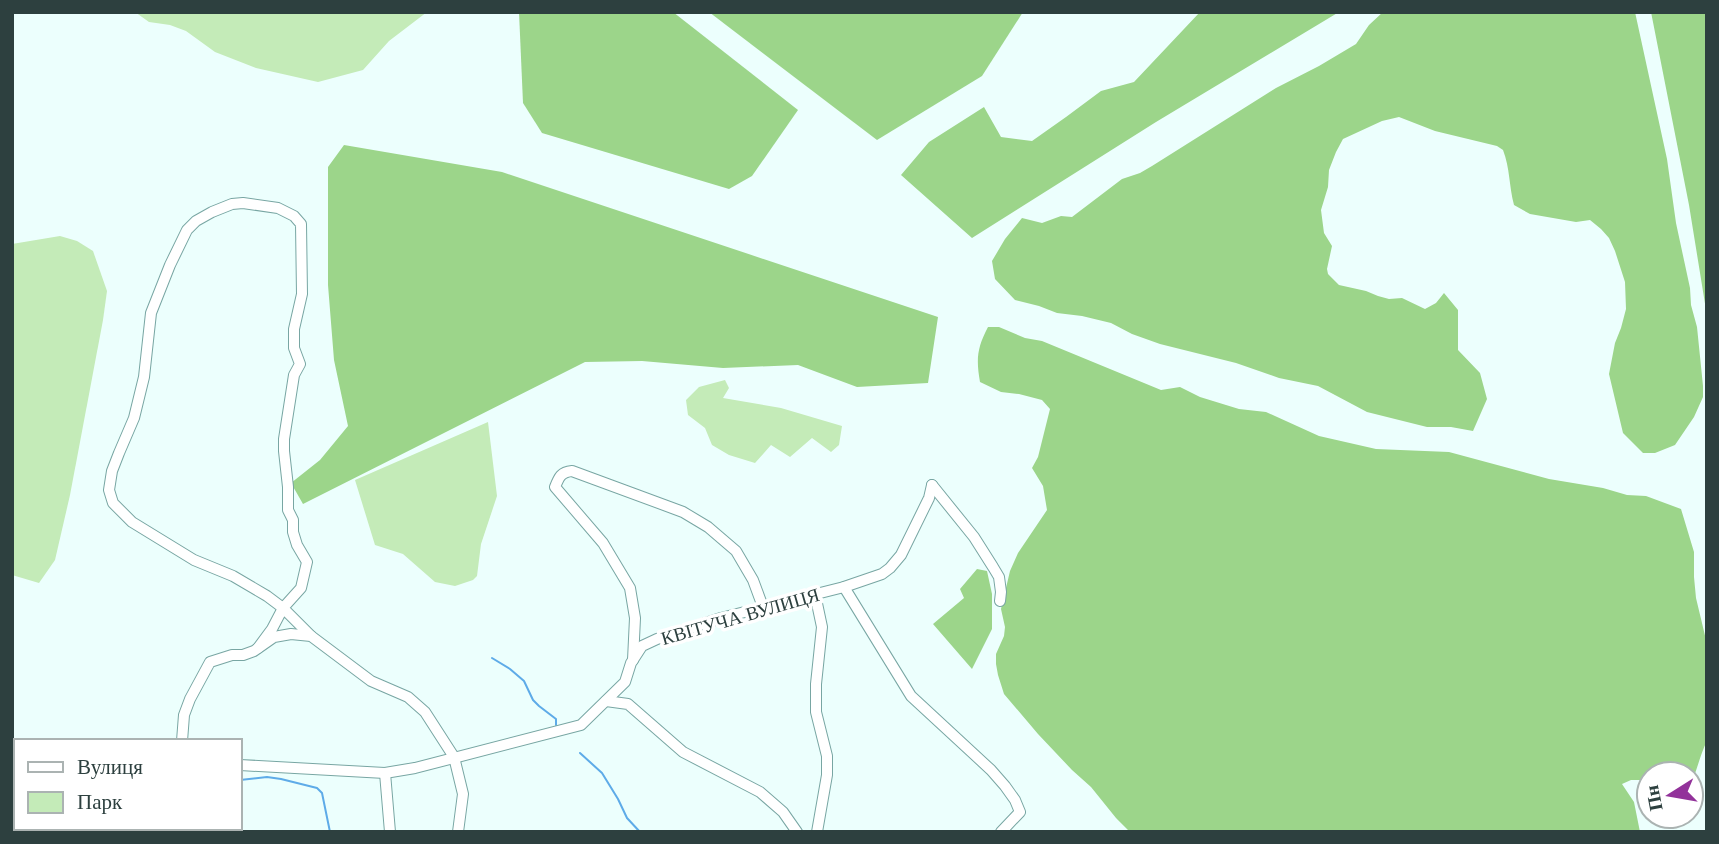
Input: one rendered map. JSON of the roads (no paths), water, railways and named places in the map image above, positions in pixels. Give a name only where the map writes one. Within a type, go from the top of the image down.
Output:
[{"type":"street","points":[[182,739],[184,715],[211,662],[254,652],[258,648],[283,608],[301,588],[307,562],[297,545],[293,520],[288,510],[284,439],[294,375],[300,364],[294,348],[294,329],[302,294],[300,224],[293,216],[278,208],[256,204],[232,204],[195,221],[187,230],[151,313],[144,377],[137,408],[116,462],[109,490],[114,503],[132,522],[194,560],[233,576],[267,596],[283,608],[311,636],[371,681],[408,697],[425,712],[454,757],[463,794],[458,832]]},
{"type":"street","points":[[633,661],[635,618],[631,588],[603,543],[555,487],[559,476],[564,472],[572,471],[683,512],[708,527],[736,551],[753,580],[763,607]]},
{"type":"street","name":"КВІТУЧА ВУЛИЦЯ","points":[[242,765],[385,773],[582,725],[625,682],[642,646],[722,618],[844,587],[882,574],[897,561],[916,527],[932,485],[974,537],[999,577],[1000,601]]},
{"type":"street","points":[[844,587],[911,696],[990,770],[1015,800],[1020,812],[1003,830]]},
{"type":"street","points":[[815,594],[822,627],[816,712],[827,756],[827,775],[817,832]]},
{"type":"street","points":[[258,648],[274,638],[291,634],[311,636]]},
{"type":"street","points":[[606,701],[628,705],[683,752],[760,792],[783,812],[797,832]]},
{"type":"street","points":[[385,773],[390,832]]},
{"type":"waterway","points":[[492,658],[524,681],[533,700],[556,719],[556,725]]},
{"type":"waterway","points":[[580,753],[602,773],[627,818],[640,832]]},
{"type":"waterway","points":[[242,780],[267,777],[317,788],[322,793],[330,832]]}]
